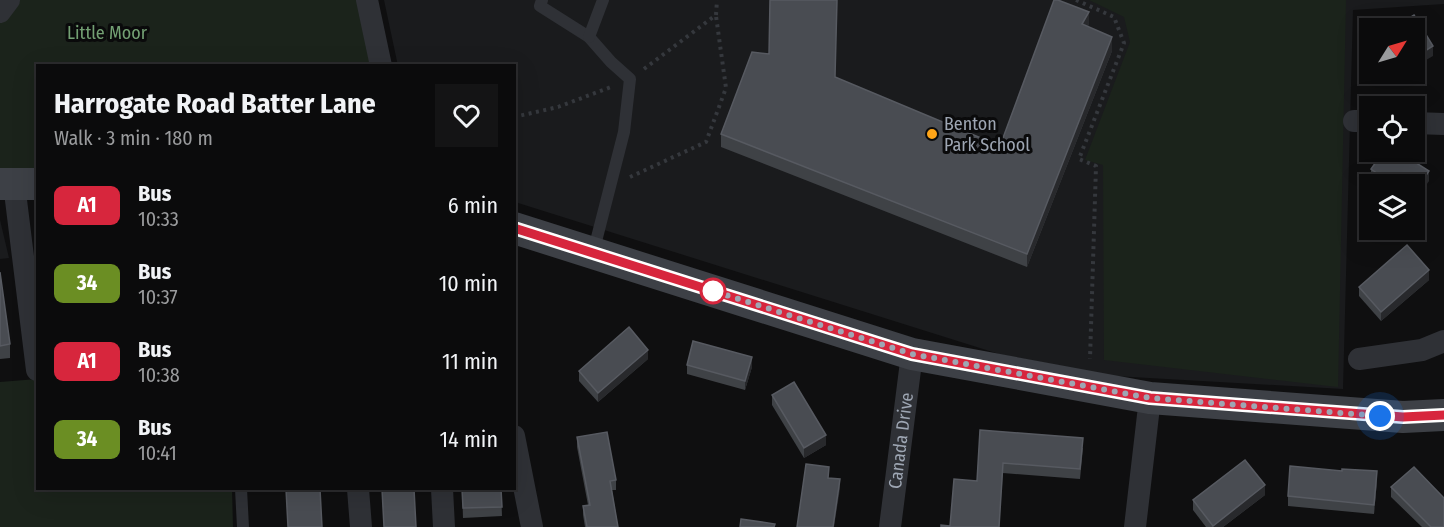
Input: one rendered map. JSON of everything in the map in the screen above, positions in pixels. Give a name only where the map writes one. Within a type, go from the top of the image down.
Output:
[{"type":"main road","points":[[516,229],[912,354],[1150,398],[1403,417],[1444,415]]},
{"type":"street","points":[[0,12],[9,0]]},
{"type":"street","points":[[367,0],[381,64]]},
{"type":"street","points":[[1425,123],[1444,124]]},
{"type":"street","points":[[17,184],[36,361]]},
{"type":"street","points":[[1359,359],[1422,351],[1444,341]]},
{"type":"street","name":"Canada Drive","points":[[890,527],[912,354]]},
{"type":"street","points":[[1135,527],[1150,398]]},
{"type":"street","points":[[516,446],[532,527]]},
{"type":"street","points":[[358,490],[361,527]]},
{"type":"street","points":[[442,490],[444,527]]},
{"type":"lane","points":[[542,0],[540,6],[589,37],[630,79],[624,132],[593,253]]},
{"type":"lane","points":[[589,37],[603,0]]},
{"type":"lane","points":[[241,490],[243,527]]},
{"type":"path","points":[[1076,0],[1114,17],[1124,43],[1078,159],[1096,166],[1090,387]]},
{"type":"path","points":[[610,187],[706,142],[726,88],[716,15]]},
{"type":"shaded area","name":"Benton Park School","points":[[384,0],[1444,0],[1444,4],[1353,10],[1343,389],[1114,376],[999,354],[516,202],[516,64],[398,64]]},
{"type":"shaded area","points":[[0,220],[9,258],[0,259]]},
{"type":"green space","name":"Little Moor","points":[[9,0],[367,0],[381,64],[36,64],[36,184],[0,184],[0,12]]},
{"type":"green space","points":[[1089,0],[1346,0],[1338,387],[1104,360],[1103,165],[1085,160],[1130,42],[1124,17]]},
{"type":"green space","points":[[36,379],[36,490],[232,490],[233,527],[0,527],[0,382]]},
{"type":"building","points":[[770,0],[837,0],[835,77],[1000,146],[1054,0],[1089,12],[1082,24],[1112,37],[1027,254],[721,134],[752,52],[769,54]]},
{"type":"building","points":[[1425,33],[1433,46],[1425,51]]},
{"type":"building","points":[[1376,162],[1415,162],[1429,171],[1425,177],[1425,174],[1378,174],[1371,169]]},
{"type":"building","points":[[1407,245],[1429,270],[1381,312],[1359,287]]},
{"type":"building","points":[[0,272],[10,344],[0,346]]},
{"type":"building","points":[[629,327],[648,350],[598,393],[579,371]]},
{"type":"building","points":[[693,341],[752,357],[745,381],[687,365]]},
{"type":"building","points":[[794,382],[826,435],[804,448],[772,395]]},
{"type":"building","points":[[980,430],[1083,438],[1080,469],[1003,463],[999,527],[941,527],[941,525],[950,526],[954,479],[977,481]]},
{"type":"building","points":[[607,432],[616,480],[610,481],[618,527],[587,527],[583,506],[590,505],[577,437]]},
{"type":"building","points":[[1245,460],[1265,485],[1213,526],[1193,500]]},
{"type":"building","points":[[806,464],[829,467],[828,478],[840,479],[833,527],[797,527]]},
{"type":"building","points":[[1290,466],[1342,471],[1342,469],[1377,471],[1374,505],[1288,496]]},
{"type":"building","points":[[1414,467],[1444,498],[1444,527],[1431,527],[1391,487]]},
{"type":"building","points":[[286,490],[320,490],[322,527],[288,527]]},
{"type":"building","points":[[382,490],[414,490],[416,527],[384,527]]},
{"type":"building","points":[[462,490],[501,490],[502,507],[463,508]]},
{"type":"building","points":[[741,519],[775,524],[774,527],[740,527]]},
{"type":"bus line","name":"A1","points":[[516,229],[912,354],[1150,398],[1403,417],[1444,415]]},
{"type":"place","name":"Benton Park School","points":[[932,134]]},
{"type":"route","points":[[713,291],[710,290],[912,354],[1150,398],[1380,416]]}]
